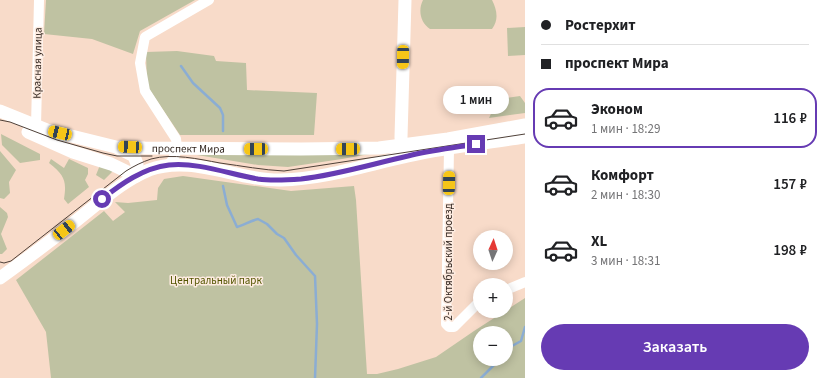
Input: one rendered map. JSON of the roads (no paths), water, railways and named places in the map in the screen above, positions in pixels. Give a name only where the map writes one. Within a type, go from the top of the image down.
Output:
[{"type":"main road","points":[[402,151],[405,0]]},
{"type":"main road","name":"проспект Мира","points":[[0,111],[47,130],[116,146],[301,149],[379,148],[402,151],[449,149],[525,137]]},
{"type":"main road","points":[[0,120],[73,152],[111,164],[136,176],[137,164],[134,156],[116,146]]},
{"type":"main road","name":"проспект Мира","points":[[0,278],[88,212],[113,190],[136,176],[151,170],[168,166],[191,166],[259,179],[302,179],[358,168],[402,151],[525,125]]},
{"type":"street","name":"Красная улица","points":[[36,126],[39,0]]},
{"type":"street","points":[[168,166],[175,157],[178,148],[172,131],[145,91],[140,63],[145,37],[209,0]]},
{"type":"street","name":"2-й Октябрьский проезд","points":[[449,149],[446,299],[446,324],[448,327],[454,327],[473,308]]},
{"type":"street","points":[[513,287],[525,282]]},
{"type":"waterway","points":[[181,66],[193,83],[220,108],[223,115],[223,131]]},
{"type":"waterway","points":[[223,186],[227,205],[237,227],[258,219],[267,224],[277,234],[284,238],[296,255],[315,276],[317,324],[315,378]]},
{"type":"waterway","points":[[513,345],[521,341],[525,327]]},
{"type":"waterway","points":[[481,378],[493,366]]},
{"type":"tram line","points":[[0,120],[10,122],[57,140],[103,153],[117,156],[152,156]]},
{"type":"tram line","points":[[0,262],[4,263],[11,261],[126,171],[138,164],[159,157],[186,157],[252,168],[284,171],[525,134]]},
{"type":"park label","name":"Центральный парк","points":[[216,280]]}]
